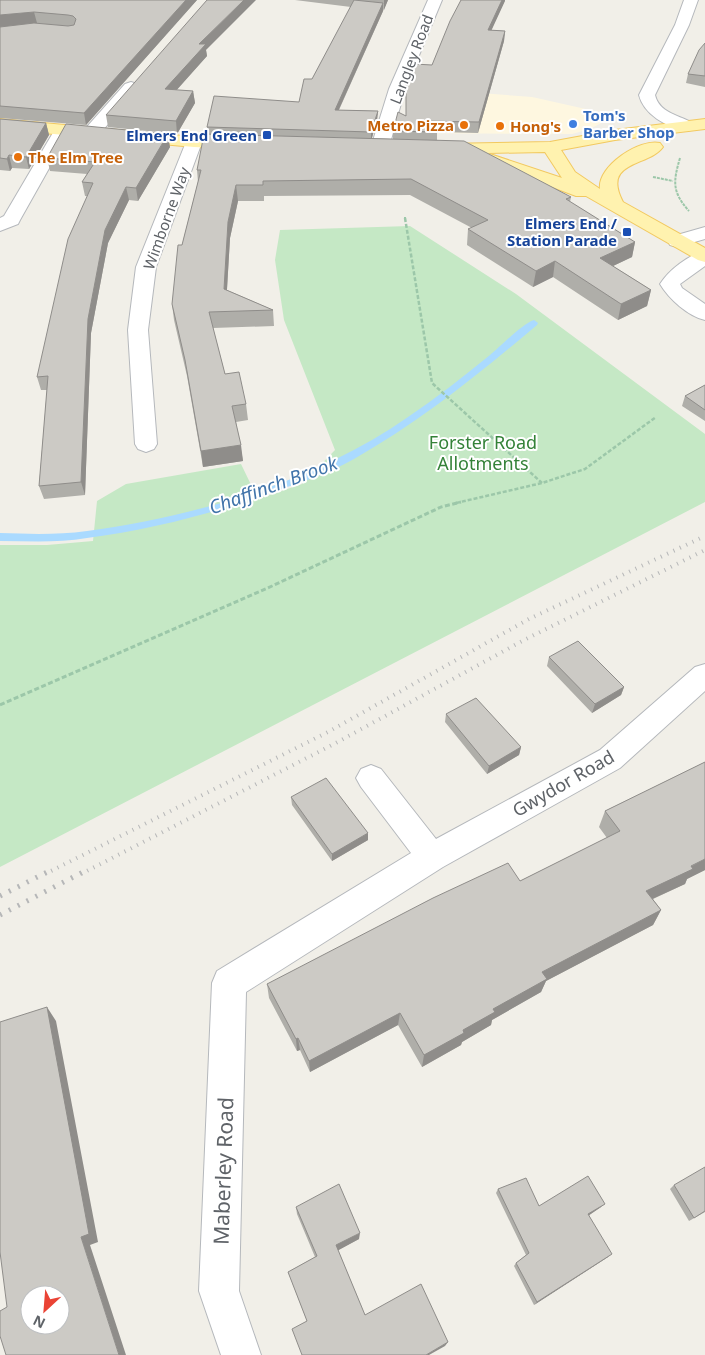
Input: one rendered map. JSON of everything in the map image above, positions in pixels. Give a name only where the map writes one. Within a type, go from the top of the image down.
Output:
[{"type":"main road","points":[[0,124],[194,142],[258,145]]},
{"type":"main road","points":[[615,206],[608,194],[608,178],[614,170],[624,162],[705,124]]},
{"type":"main road","points":[[550,147],[615,135],[686,134],[705,137]]},
{"type":"main road","points":[[361,147],[401,148]]},
{"type":"main road","points":[[550,147],[569,176],[583,187],[705,256]]},
{"type":"main road","points":[[428,149],[550,147],[597,151],[654,147]]},
{"type":"main road","points":[[456,150],[524,170],[615,206]]},
{"type":"street","name":"Langley Road","points":[[380,148],[398,90],[435,0]]},
{"type":"street","points":[[686,134],[652,108],[647,100],[647,94],[682,25],[691,0]]},
{"type":"street","points":[[91,133],[143,74]]},
{"type":"street","points":[[0,224],[11,220],[62,130]]},
{"type":"street","name":"Wimborne Way","points":[[146,444],[138,330],[146,267],[194,142]]},
{"type":"street","points":[[677,241],[705,233]]},
{"type":"street","points":[[705,256],[674,278],[670,284],[686,300],[705,314]]},
{"type":"street","name":"Gwydor Road","points":[[229,983],[432,857],[610,759],[705,675]]},
{"type":"street","points":[[371,778],[432,857]]},
{"type":"street","name":"Maberley Road","points":[[229,983],[219,1291],[240,1355]]},
{"type":"path","points":[[686,134],[673,181],[678,200],[692,214]]},
{"type":"path","points":[[405,217],[432,383],[542,483]]},
{"type":"path","points":[[0,705],[272,586],[440,507],[542,483],[586,469],[656,417]]},
{"type":"shaded area","points":[[413,88],[532,97],[608,114],[603,122],[590,129],[572,134],[404,133]]},
{"type":"green space","name":"Forster Road Allotments","points":[[410,226],[516,294],[705,434],[705,502],[0,867],[0,545],[47,545],[93,541],[97,501],[126,484],[241,464],[258,499],[302,484],[335,450],[284,320],[275,260],[280,230]]},
{"type":"building","points":[[0,0],[186,0],[84,113],[0,106],[0,27],[34,23],[68,26],[74,25],[76,19],[68,15],[34,12],[0,15]]},
{"type":"building","points":[[207,0],[244,0],[199,44],[206,44],[165,89],[193,91],[176,121],[106,115]]},
{"type":"building","points":[[354,0],[383,3],[335,110],[378,111],[371,132],[207,127],[214,96],[299,102],[304,79],[312,79]]},
{"type":"building","points":[[461,0],[502,0],[488,30],[505,31],[479,122],[416,121],[437,132],[393,131],[398,112],[406,116],[406,84],[414,64],[432,65]]},
{"type":"building","points":[[705,43],[705,76],[688,74],[699,50]]},
{"type":"building","points":[[0,119],[46,123],[26,157],[9,155],[7,159],[0,158]]},
{"type":"building","points":[[66,124],[168,134],[136,188],[126,187],[105,230],[88,319],[81,482],[39,486],[48,376],[37,377],[68,239],[93,183],[82,182],[95,162],[47,158]]},
{"type":"building","points":[[204,134],[464,141],[571,197],[566,199],[635,242],[600,258],[651,290],[621,304],[555,261],[536,271],[468,229],[488,220],[411,179],[263,181],[263,185],[236,185],[228,222],[224,289],[273,310],[209,312],[225,374],[239,372],[246,404],[232,406],[241,445],[201,451],[185,360],[172,304],[178,245],[182,245],[201,170],[197,170]]},
{"type":"building","points":[[705,385],[705,410],[685,396]]},
{"type":"building","points":[[578,641],[624,687],[595,704],[549,657]]},
{"type":"building","points":[[476,698],[521,747],[489,766],[446,714]]},
{"type":"building","points":[[705,762],[705,859],[691,866],[693,869],[646,891],[661,910],[542,972],[547,979],[493,1009],[495,1012],[463,1030],[464,1033],[424,1055],[400,1013],[309,1061],[267,984],[433,898],[508,863],[520,881],[620,831],[605,811]]},
{"type":"building","points":[[326,778],[368,833],[332,854],[291,797]]},
{"type":"building","points":[[47,1007],[89,1234],[81,1237],[119,1355],[6,1355],[0,1336],[0,1311],[7,1307],[0,1252],[0,1022]]},
{"type":"building","points":[[705,1167],[705,1211],[694,1218],[674,1185]]},
{"type":"building","points":[[588,1176],[605,1204],[588,1214],[612,1254],[537,1302],[516,1263],[529,1253],[498,1189],[526,1178],[539,1206]]},
{"type":"building","points":[[339,1184],[360,1233],[336,1245],[365,1315],[421,1284],[448,1342],[426,1355],[302,1355],[292,1329],[307,1321],[288,1272],[317,1256],[296,1207]]},
{"type":"waterway","name":"Chaffinch Brook","points":[[0,537],[46,538],[86,535],[136,526],[223,506],[315,474],[350,457],[409,421],[457,387],[534,323]]},
{"type":"railway","points":[[45,874],[328,732],[529,619],[705,536]]},
{"type":"railway","points":[[81,874],[334,744],[524,640],[705,550]]},
{"type":"railway","points":[[0,896],[47,872]]},
{"type":"railway","points":[[0,915],[83,872]]},
{"type":"place","name":"Tom's Barber Shop","points":[[573,124]]},
{"type":"place","name":"Metro Pizza","points":[[464,125]]},
{"type":"place","name":"Hong's","points":[[500,126]]},
{"type":"place","name":"Elmers End Green","points":[[267,135]]},
{"type":"place","name":"The Elm Tree","points":[[18,157]]},
{"type":"place","name":"Elmers End / Station Parade","points":[[627,232]]}]
